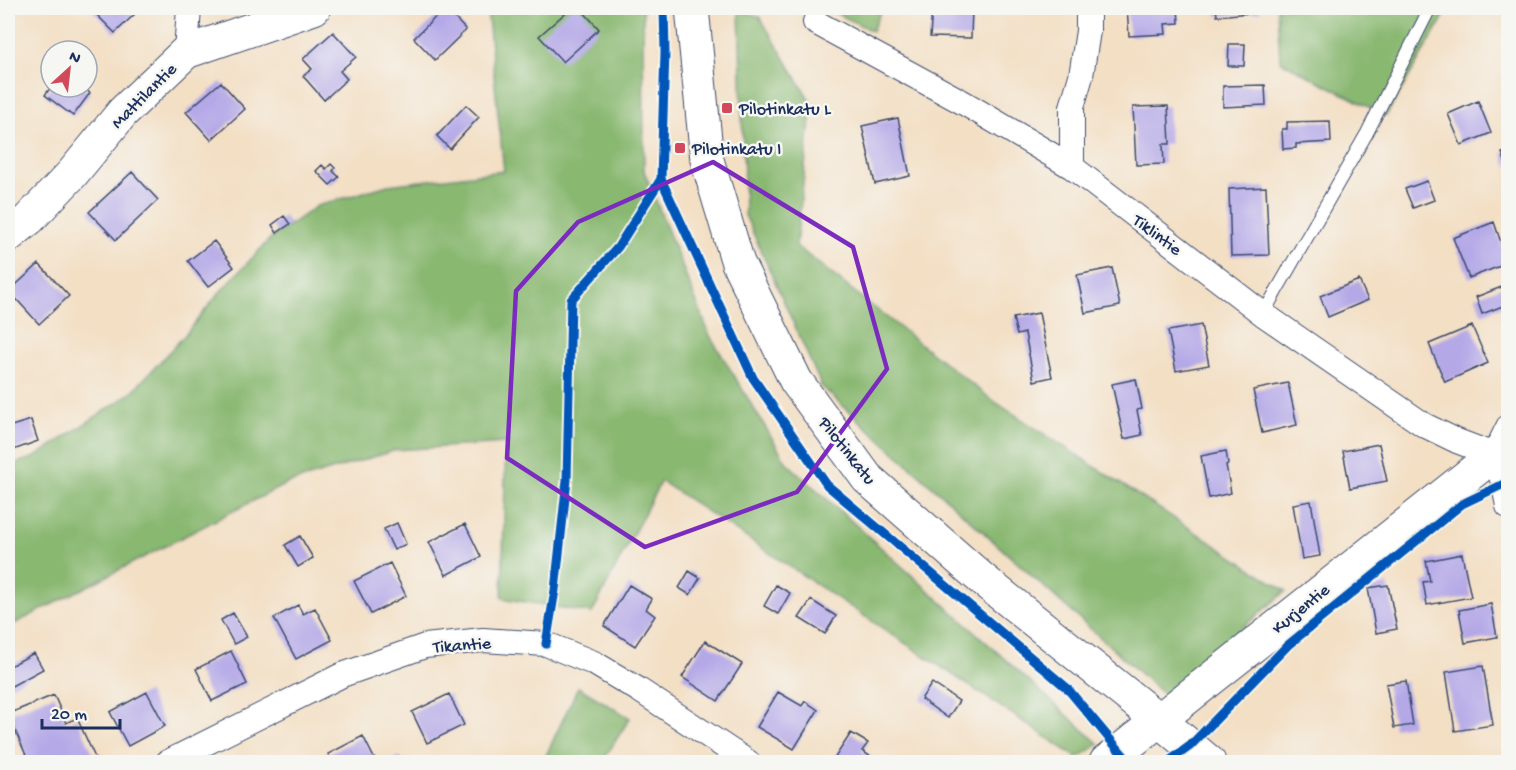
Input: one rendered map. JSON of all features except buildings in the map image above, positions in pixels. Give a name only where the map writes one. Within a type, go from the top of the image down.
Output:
[{"type":"street","points":[[186,52],[189,8]]},
{"type":"street","name":"Mattilantie","points":[[8,236],[29,219],[72,174],[123,112],[186,52],[314,8]]},
{"type":"street","name":"Pilotinkatu","points":[[692,8],[707,160],[738,263],[796,381],[867,478],[982,579],[1160,720],[1209,762]]},
{"type":"street","points":[[1072,167],[1072,107],[1081,76],[1088,31],[1088,8]]},
{"type":"street","name":"Tiklintie","points":[[815,22],[1072,167],[1263,314],[1424,425],[1456,441],[1502,441]]},
{"type":"street","points":[[1502,441],[1504,485],[1509,506]]},
{"type":"street","name":"Kurjentie","points":[[1106,762],[1332,582],[1502,441]]},
{"type":"street","name":"Tikantie","points":[[168,762],[342,675],[425,646],[483,640],[546,644],[594,663],[748,762]]},
{"type":"lane","points":[[1263,314],[1366,133],[1430,8]]},
{"type":"highlighted area","points":[[713,162],[853,247],[887,369],[797,492],[645,547],[507,458],[516,291],[578,222]]},
{"type":"green space","points":[[487,8],[643,8],[644,171],[710,336],[787,463],[1099,744],[1078,758],[661,481],[592,613],[502,598],[506,443],[396,450],[286,484],[8,627],[8,466],[35,457],[131,393],[271,238],[317,206],[388,185],[504,171]]},
{"type":"green space","points":[[826,8],[882,8],[872,31]]},
{"type":"green space","points":[[1277,8],[1449,8],[1386,116],[1280,61]]},
{"type":"green space","points":[[739,10],[760,17],[812,104],[796,246],[992,400],[1286,591],[1163,694],[822,387],[745,215]]},
{"type":"green space","points":[[578,687],[630,718],[602,762],[543,762]]},
{"type":"cycle path","points":[[664,8],[661,179],[753,378],[827,485],[1067,688],[1129,762]]},
{"type":"cycle path","points":[[546,644],[555,590],[567,480],[571,300],[618,247],[661,179]]},
{"type":"cycle path","points":[[1168,762],[1190,746],[1288,645],[1462,504],[1508,482]]},
{"type":"place","name":"Pilotinkatu L","points":[[727,108]]},
{"type":"place","name":"Pilotinkatu I","points":[[680,148]]}]
